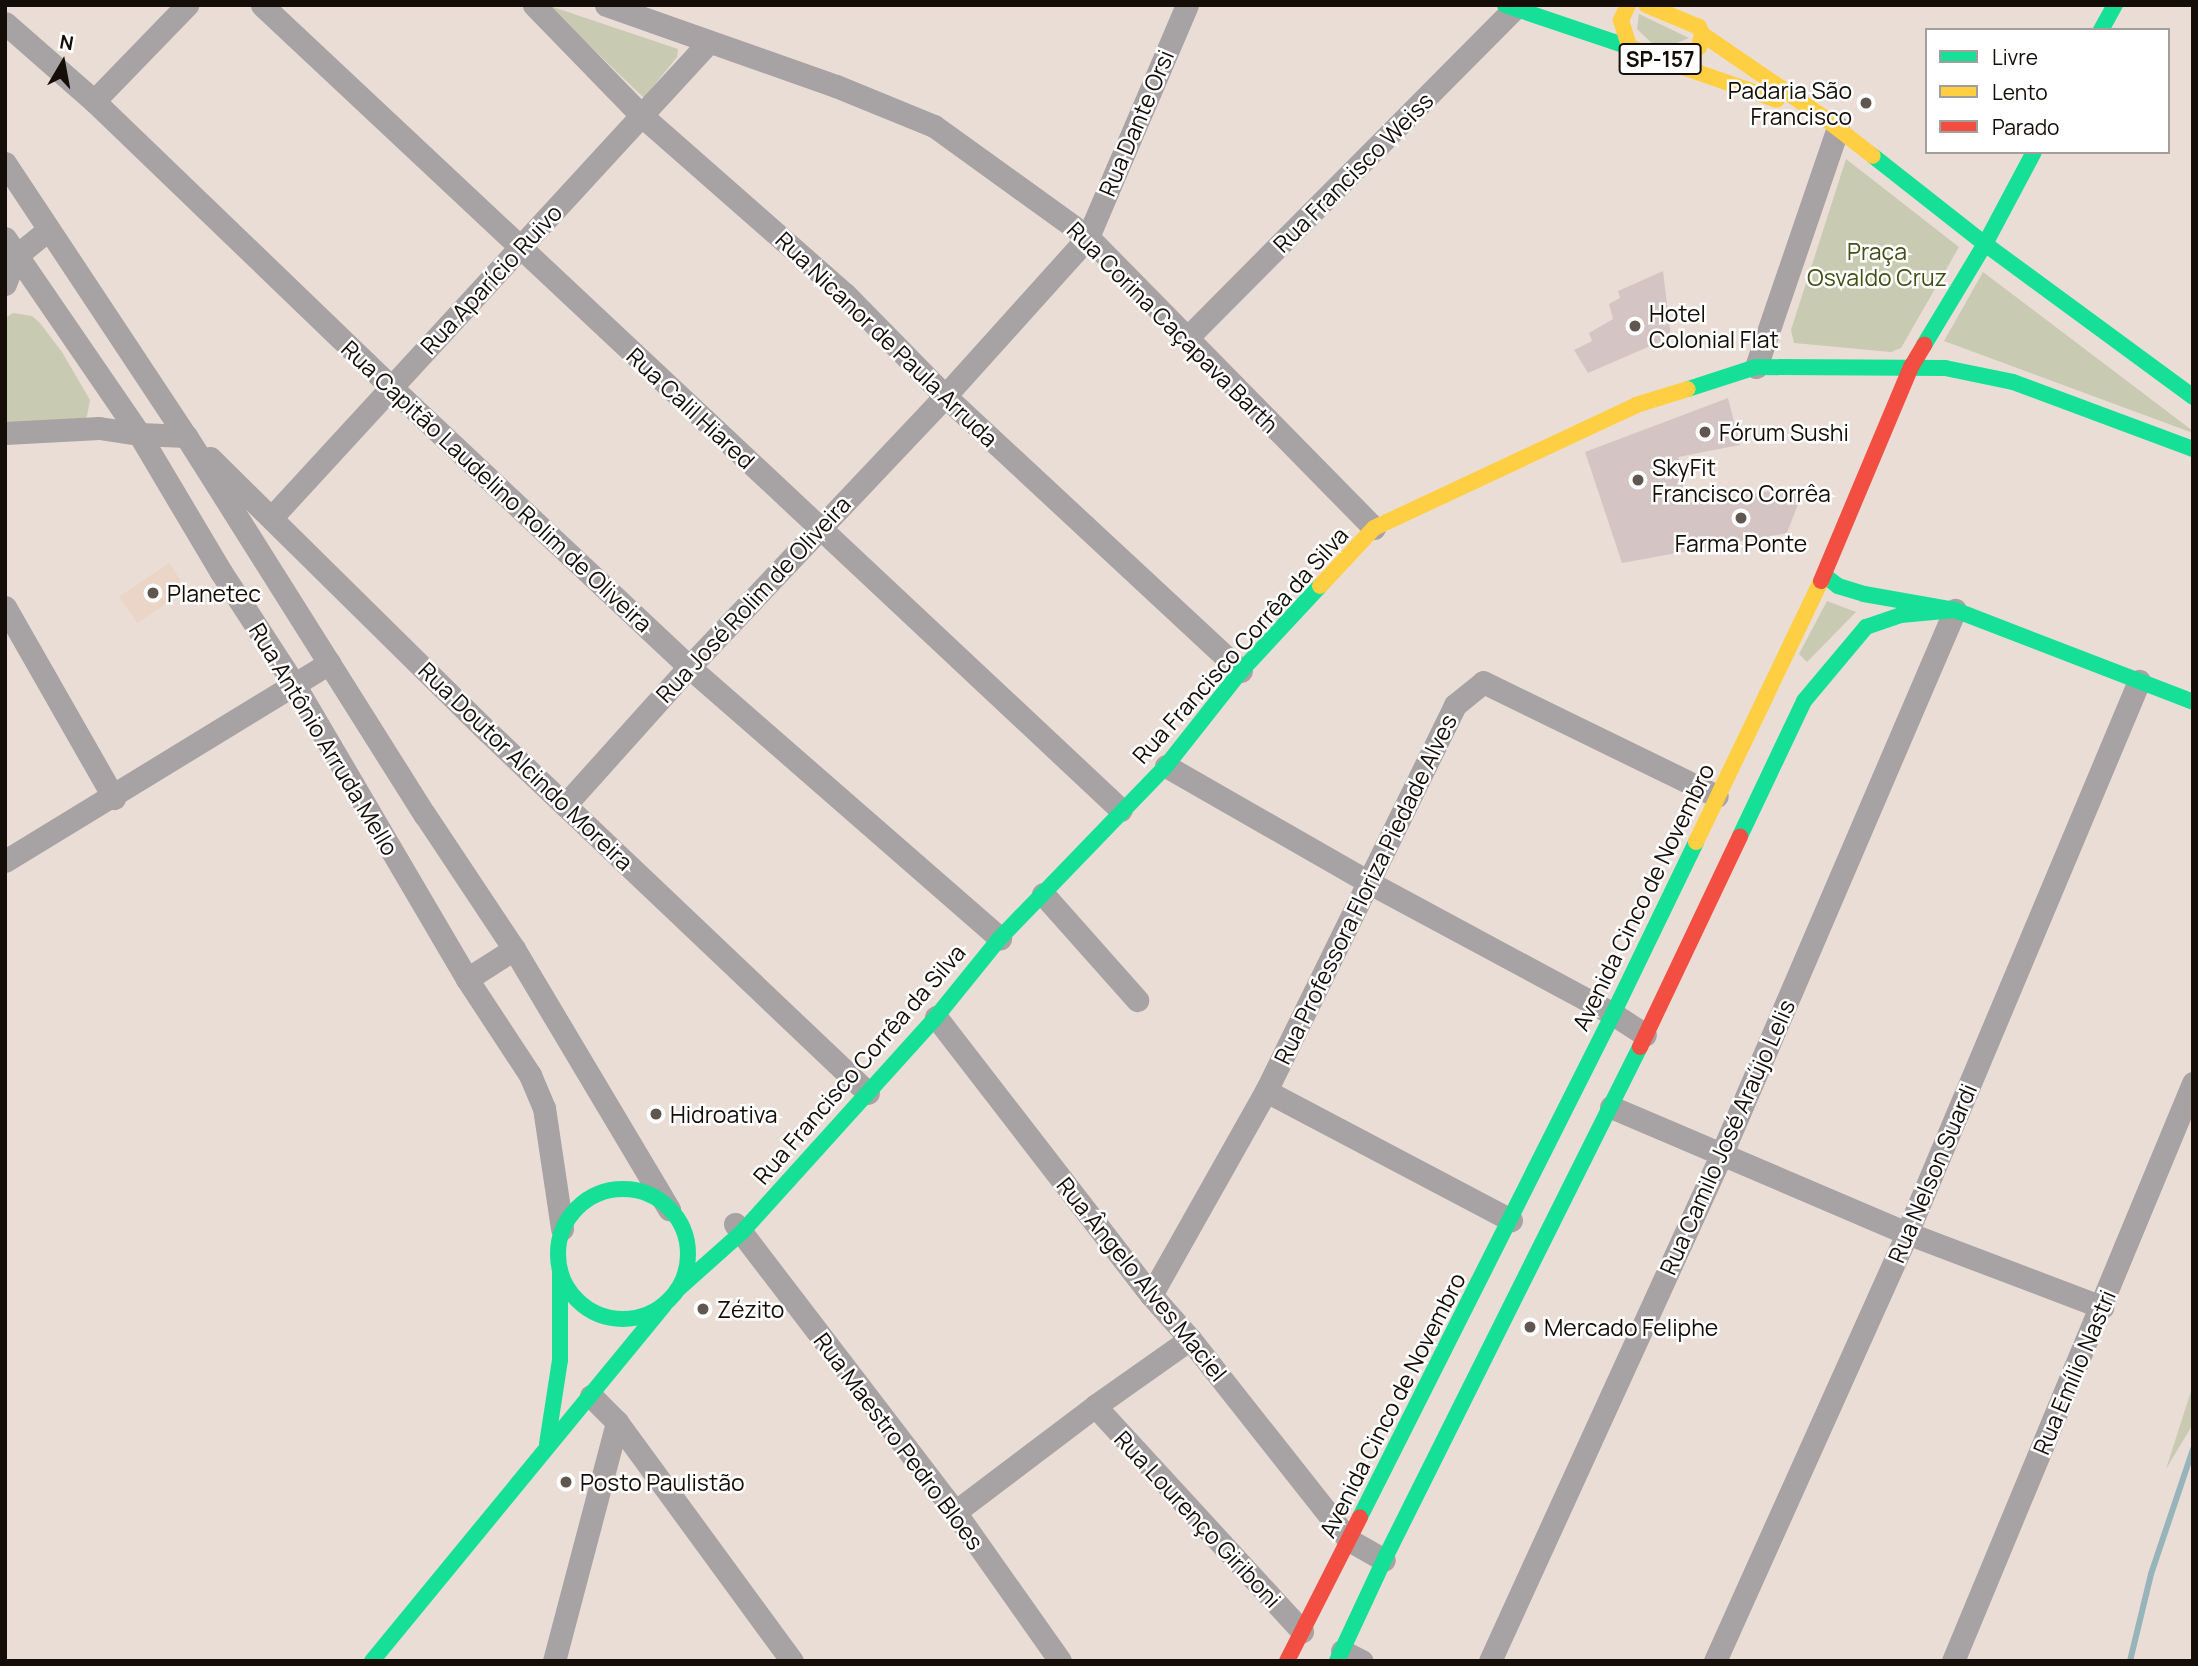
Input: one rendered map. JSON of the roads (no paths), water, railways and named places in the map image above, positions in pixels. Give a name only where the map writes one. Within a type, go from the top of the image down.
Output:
[{"type":"main road","name":"SP-157","points":[[1620,5],[1628,6],[1621,28],[1629,47]]},
{"type":"main road","name":"SP-157","points":[[1513,7],[1668,62],[1686,58],[1699,47],[1700,24],[1646,5]]},
{"type":"main road","points":[[2102,28],[2115,5]]},
{"type":"main road","points":[[1700,24],[1985,244],[2193,397]]},
{"type":"main road","points":[[1668,62],[1831,123]]},
{"type":"main road","name":"Avenida Cinco de Novembro","points":[[1287,1661],[1511,1220],[1824,575],[1911,367],[1985,244],[2033,154]]},
{"type":"main road","name":"Rua Francisco Corrêa da Silva","points":[[677,1290],[724,1229],[757,1214],[868,1093],[936,1017],[1000,938],[1166,766],[1241,671],[1374,528],[1636,404],[1756,368],[1945,368],[2013,383],[2193,449]]},
{"type":"main road","points":[[1824,575],[1838,586],[1864,594],[1955,610],[2193,702]]},
{"type":"main road","points":[[1347,1657],[1384,1560],[1611,1107],[1804,701],[1866,626],[1901,615],[1955,610]]},
{"type":"main road","points":[[545,1449],[560,1362],[562,1319],[558,1250],[562,1229],[574,1211],[590,1198],[610,1191],[642,1193],[673,1214],[724,1229]]},
{"type":"main road","points":[[372,1661],[677,1290],[684,1277],[688,1247],[673,1214]]},
{"type":"main road","points":[[560,1272],[569,1291],[584,1306],[603,1316],[624,1320],[646,1315],[664,1305]]},
{"type":"main road","points":[[560,1362],[591,1396]]},
{"type":"street","points":[[94,101],[187,5]]},
{"type":"street","name":"Rua Calil Hiared","points":[[261,5],[1121,810]]},
{"type":"street","name":"Rua Nicanor de Paula Arruda","points":[[534,5],[641,115],[845,294],[945,396],[1241,671]]},
{"type":"street","name":"Rua Corina Caçapava Barth","points":[[607,5],[836,86],[934,126],[1088,237],[1374,528]]},
{"type":"street","name":"Rua Dante Orsi","points":[[945,396],[1088,237],[1186,5]]},
{"type":"street","name":"Rua Francisco Weiss","points":[[1187,338],[1513,7]]},
{"type":"street","name":"Rua Capitão Laudelino Rolim de Oliveira","points":[[5,23],[94,101],[391,387],[688,667],[1000,938]]},
{"type":"street","name":"Rua Aparício Ruivo","points":[[272,517],[709,41]]},
{"type":"street","points":[[1756,368],[1831,123]]},
{"type":"street","points":[[5,163],[186,436],[514,949],[673,1214]]},
{"type":"street","points":[[5,284],[11,247],[48,230]]},
{"type":"street","name":"Rua Antônio Arruda Mello","points":[[11,247],[139,434],[221,572],[293,684],[467,979],[530,1075],[544,1108],[562,1229]]},
{"type":"street","name":"Rua José Rolim de Oliveira","points":[[565,805],[818,527],[945,396]]},
{"type":"street","points":[[5,433],[99,428],[139,434],[186,436]]},
{"type":"street","name":"Rua Doutor Alcindo Moreira","points":[[186,436],[565,805],[868,1093]]},
{"type":"street","points":[[5,607],[114,797]]},
{"type":"street","name":"Rua Camilo José Araújo Lelis","points":[[1490,1661],[1722,1153],[1955,610]]},
{"type":"street","points":[[5,861],[114,797],[329,663]]},
{"type":"street","name":"Rua Nelson Suardi","points":[[1715,1661],[1907,1233],[2139,681]]},
{"type":"street","name":"Rua Professora Floriza Piedade Alves","points":[[1151,1295],[1266,1091],[1455,705],[1483,682],[1717,796]]},
{"type":"street","points":[[1166,766],[1370,883],[1612,1014],[1645,1035]]},
{"type":"street","points":[[1043,894],[1137,1000]]},
{"type":"street","points":[[467,979],[514,949]]},
{"type":"street","name":"Rua Ângelo Alves Maciel","points":[[936,1017],[1151,1295],[1190,1339],[1349,1540]]},
{"type":"street","name":"Rua Emílio Nastri","points":[[1953,1661],[2193,1083]]},
{"type":"street","points":[[1266,1091],[1511,1220]]},
{"type":"street","points":[[1611,1107],[1907,1233],[2102,1307]]},
{"type":"street","name":"Rua Maestro Pedro Bloes","points":[[724,1229],[955,1512],[1060,1661]]},
{"type":"street","points":[[955,1512],[1095,1406],[1190,1339]]},
{"type":"street","points":[[591,1396],[617,1422],[792,1661]]},
{"type":"street","name":"Rua Lourenço Giriboni","points":[[1095,1406],[1302,1632]]},
{"type":"street","points":[[554,1661],[617,1422]]},
{"type":"street","points":[[1349,1540],[1384,1560]]},
{"type":"waterway","points":[[2130,1661],[2151,1574],[2193,1449]]},
{"type":"place","name":"Padaria São Francisco","points":[[1866,103]]},
{"type":"place","name":"Hotel Colonial Flat","points":[[1635,326]]},
{"type":"place","name":"Fórum Sushi","points":[[1705,432]]},
{"type":"place","name":"SkyFit Francisco Corrêa","points":[[1638,480]]},
{"type":"place","name":"Farma Ponte","points":[[1741,518]]},
{"type":"place","name":"Planetec","points":[[153,593]]},
{"type":"place","name":"Hidroativa","points":[[656,1114]]},
{"type":"place","name":"Zézito","points":[[703,1309]]},
{"type":"place","name":"Mercado Feliphe","points":[[1530,1327]]},
{"type":"place","name":"Posto Paulistão","points":[[566,1482]]},
{"type":"park label","name":"Praça Osvaldo Cruz","points":[[1877,264]]}]
